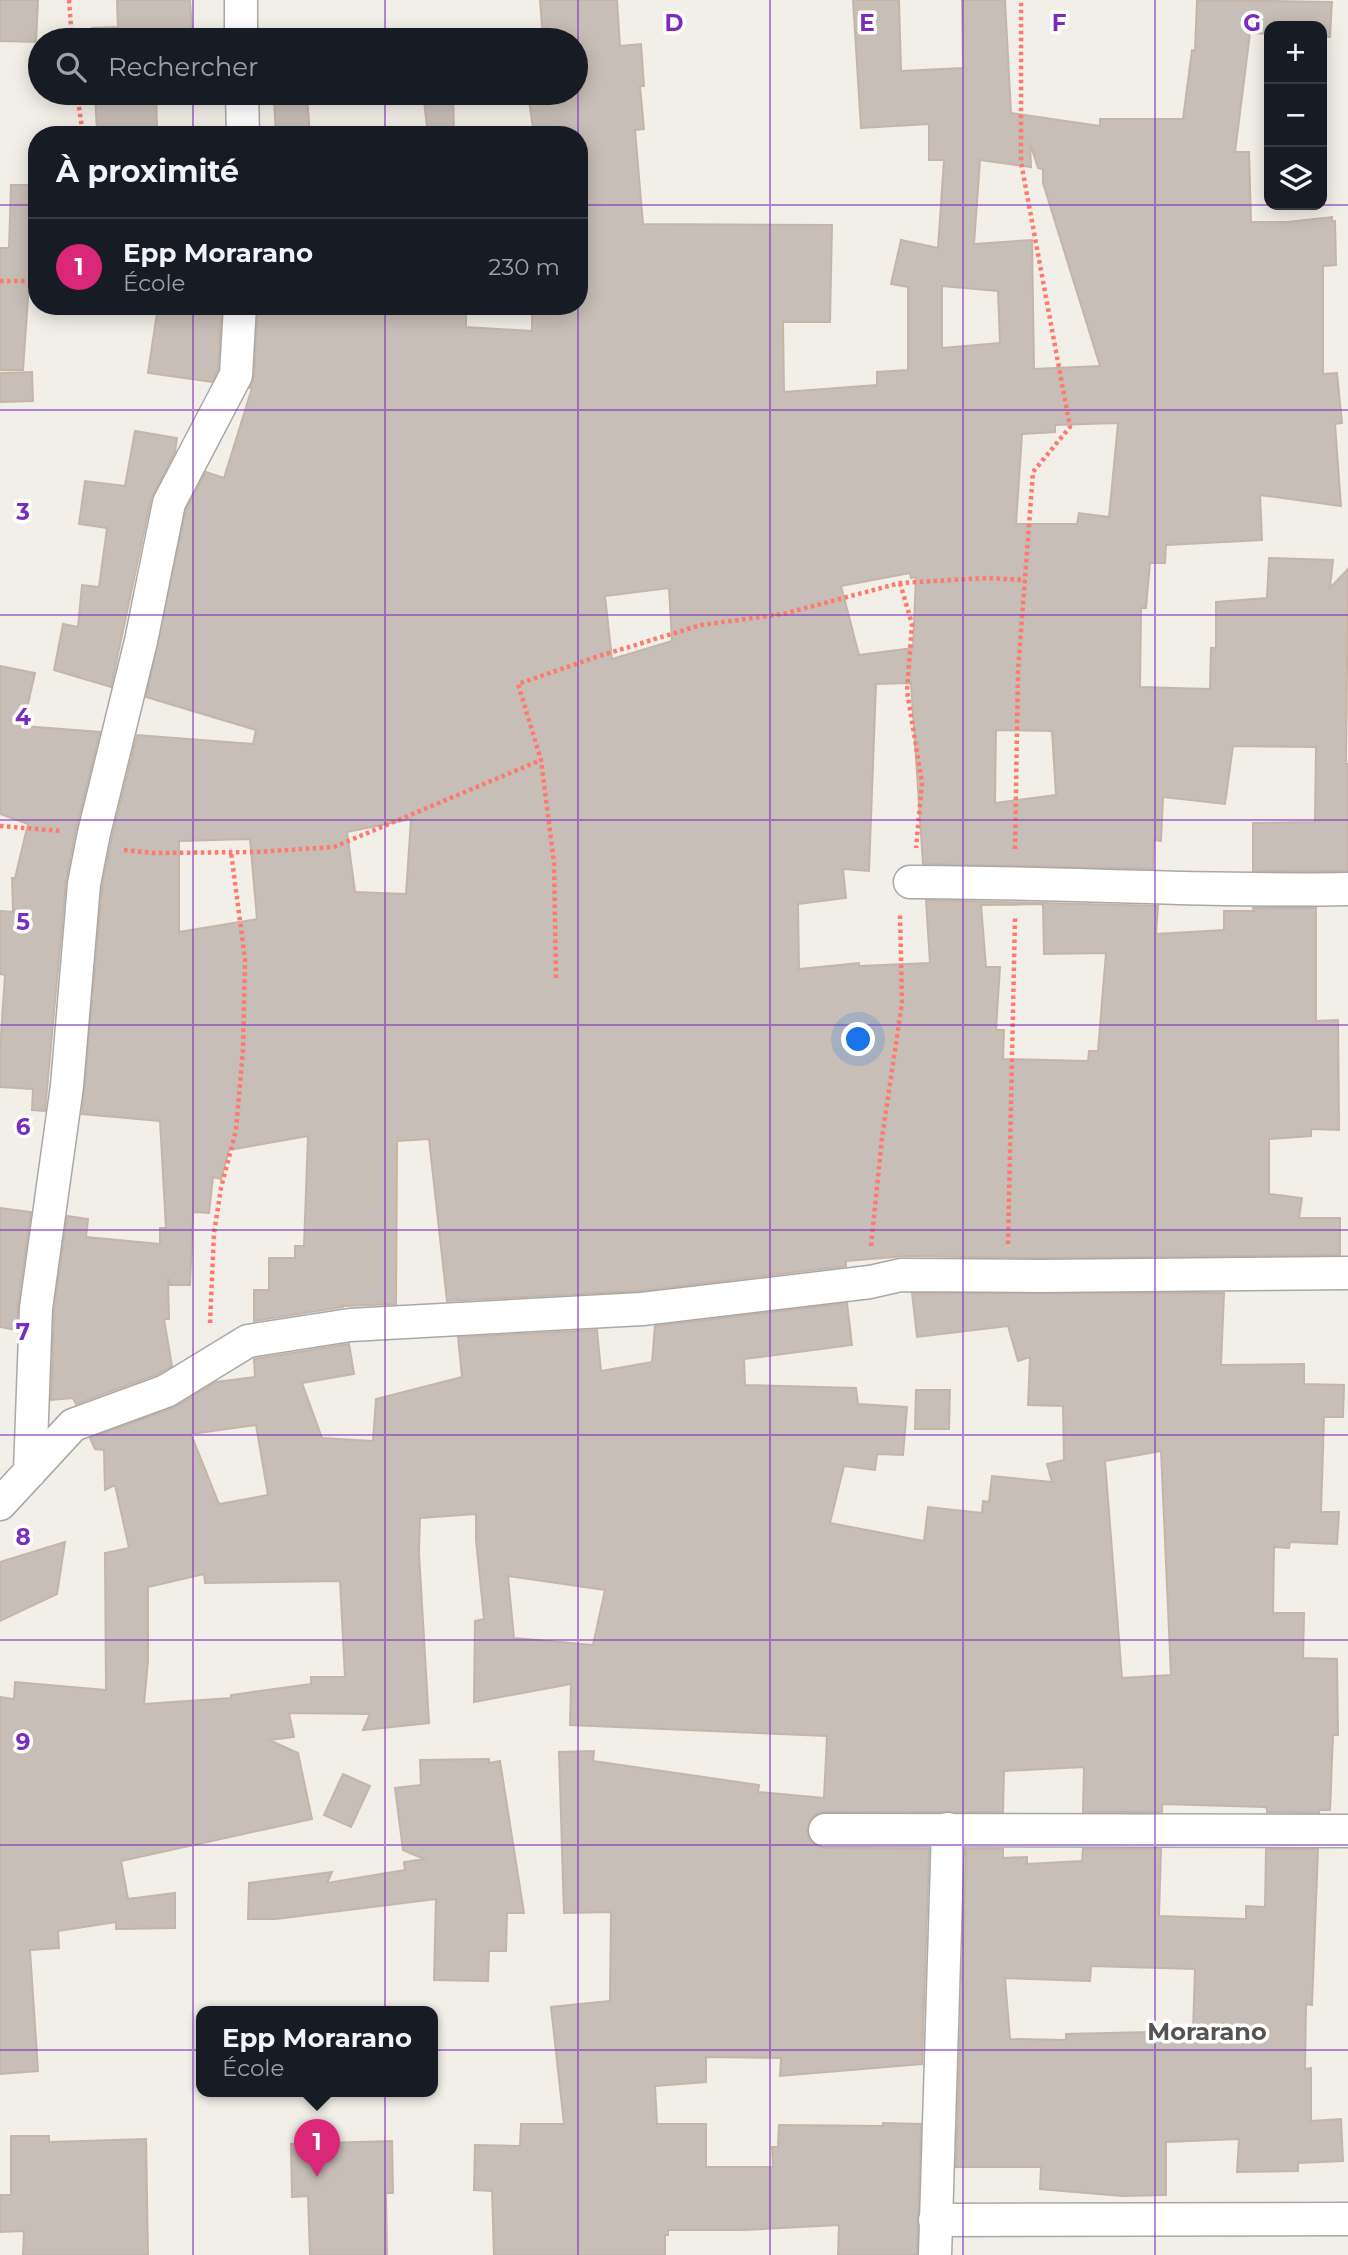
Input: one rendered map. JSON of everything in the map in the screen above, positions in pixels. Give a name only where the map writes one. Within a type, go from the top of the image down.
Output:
[{"type":"street","points":[[241,0],[242,28]]},
{"type":"street","points":[[242,105],[243,126]]},
{"type":"street","points":[[30,1472],[36,1308],[67,1086],[84,884],[141,641],[169,503],[236,374],[239,315]]},
{"type":"street","points":[[910,882],[1015,882],[1251,891],[1348,889]]},
{"type":"street","points":[[0,1504],[73,1425],[166,1391],[248,1341],[350,1325],[642,1309],[870,1282],[901,1275],[1348,1273]]},
{"type":"street","points":[[935,2255],[948,1829]]},
{"type":"street","points":[[825,1830],[1348,1831]]},
{"type":"street","points":[[935,2220],[1348,2219]]},
{"type":"path","points":[[69,0],[71,28]]},
{"type":"path","points":[[1007,1276],[1018,671],[1033,472],[1070,427],[1021,162],[1021,0]]},
{"type":"path","points":[[79,105],[82,126]]},
{"type":"path","points":[[0,281],[28,281]]},
{"type":"path","points":[[556,978],[554,863],[541,760],[518,684],[701,625],[783,614],[900,583],[986,578],[1025,580]]},
{"type":"path","points":[[870,1282],[882,1138],[902,1003],[900,914],[915,866],[922,783],[907,691],[912,624],[900,583]]},
{"type":"path","points":[[0,826],[93,840],[154,853],[334,847],[541,760]]},
{"type":"path","points":[[212,1363],[210,1306],[214,1233],[221,1188],[236,1130],[243,1050],[245,959],[231,852]]},
{"type":"building","points":[[0,0],[38,0],[37,28],[28,28],[28,42],[0,41]]},
{"type":"building","points":[[117,0],[190,0],[192,28],[92,28],[118,27]]},
{"type":"building","points":[[540,0],[617,0],[620,46],[641,44],[644,86],[640,86],[644,129],[635,130],[643,224],[832,225],[830,322],[783,322],[784,392],[877,385],[877,372],[908,370],[908,287],[891,284],[901,240],[938,248],[944,160],[929,160],[929,124],[861,128],[853,0],[899,0],[901,71],[963,68],[962,0],[1005,0],[1011,113],[1100,126],[1100,119],[1183,119],[1192,50],[1195,51],[1197,0],[1332,2],[1330,37],[1327,37],[1327,21],[1264,21],[1264,34],[1250,33],[1235,152],[1249,152],[1251,222],[1287,222],[1332,217],[1332,221],[1335,221],[1336,265],[1323,266],[1323,374],[1337,373],[1342,423],[1335,424],[1341,506],[1260,495],[1262,540],[1166,545],[1165,563],[1150,563],[1146,608],[1141,608],[1140,687],[1210,689],[1211,648],[1216,648],[1216,602],[1267,598],[1269,558],[1333,560],[1330,588],[1348,569],[1348,871],[1253,871],[1253,823],[1315,822],[1316,747],[1233,746],[1225,804],[1163,797],[1161,841],[1154,840],[1153,869],[923,864],[911,683],[876,684],[869,871],[843,869],[846,898],[798,904],[799,969],[859,963],[859,966],[930,963],[926,900],[1158,906],[1156,934],[1224,930],[1224,911],[1316,908],[1316,1021],[1338,1020],[1339,1130],[1311,1129],[1311,1136],[1269,1139],[1269,1194],[1302,1198],[1299,1218],[1340,1218],[1340,1255],[1040,1258],[907,1256],[846,1261],[846,1266],[640,1291],[447,1301],[429,1139],[397,1141],[396,1304],[343,1306],[254,1321],[254,1290],[269,1290],[269,1258],[295,1258],[295,1246],[304,1246],[308,1136],[229,1150],[221,1179],[213,1177],[209,1213],[193,1212],[190,1285],[170,1285],[168,1278],[169,1319],[164,1319],[172,1366],[158,1374],[76,1404],[73,1398],[51,1400],[54,1310],[67,1216],[88,1219],[86,1237],[160,1244],[160,1228],[166,1228],[160,1121],[82,1114],[102,887],[137,735],[253,744],[256,730],[146,697],[186,509],[206,472],[224,478],[252,388],[257,315],[466,315],[466,327],[532,331],[532,315],[588,315],[588,126],[533,126],[530,105],[588,105],[588,28],[542,28]],"holes":[[[1030,143],[1038,168],[1043,169],[1043,183],[1100,366],[1034,369],[1032,240],[974,244],[980,160],[1031,167]],[[942,286],[998,291],[1000,343],[942,348]],[[1118,423],[1109,517],[1079,513],[1077,524],[1016,524],[1022,434],[1055,432],[1055,425]],[[910,573],[911,578],[916,577],[913,648],[859,655],[841,586]],[[669,588],[672,641],[612,659],[605,596]],[[996,730],[1052,731],[1056,795],[995,803]],[[411,819],[406,894],[355,892],[347,832]],[[250,839],[257,919],[179,932],[179,841]],[[1043,904],[1044,954],[1106,953],[1098,1051],[1089,1051],[1088,1061],[1003,1059],[1004,1030],[996,1030],[1000,967],[986,967],[981,905]]]},
{"type":"building","points":[[96,105],[156,105],[157,126],[97,126]]},
{"type":"building","points":[[274,105],[308,105],[309,126],[276,126]]},
{"type":"building","points":[[424,105],[453,105],[454,126],[427,126]]},
{"type":"building","points":[[11,185],[28,185],[28,298],[23,370],[0,370],[0,248],[9,248]]},
{"type":"building","points":[[157,315],[221,315],[218,370],[212,382],[148,373]]},
{"type":"building","points":[[32,372],[33,401],[0,402],[0,373]]},
{"type":"building","points":[[135,431],[177,438],[175,452],[151,499],[111,687],[54,670],[63,624],[78,627],[82,585],[99,587],[107,528],[79,524],[85,481],[125,486]]},
{"type":"building","points":[[0,666],[35,673],[23,726],[100,732],[66,881],[45,1111],[32,1110],[33,1089],[0,1087],[5,975],[0,974],[0,911],[13,912],[12,878],[15,878],[28,824],[0,814]]},
{"type":"building","points":[[0,1208],[31,1212],[17,1330],[0,1327]]},
{"type":"building","points":[[912,1293],[1224,1293],[1221,1365],[1304,1364],[1304,1384],[1344,1385],[1343,1417],[1324,1417],[1321,1512],[1339,1512],[1337,1544],[1290,1542],[1289,1548],[1274,1547],[1273,1613],[1304,1613],[1303,1658],[1337,1659],[1338,1735],[1333,1735],[1330,1810],[1319,1810],[1319,1813],[1267,1812],[1264,1807],[1162,1804],[1162,1812],[1083,1812],[1084,1767],[1004,1771],[1003,1812],[816,1814],[807,1829],[809,1840],[816,1846],[929,1849],[922,2064],[780,2076],[781,2058],[706,2057],[706,2082],[655,2086],[657,2124],[706,2124],[706,2167],[773,2167],[772,2147],[778,2147],[779,2125],[921,2124],[917,2255],[838,2255],[839,2225],[743,2230],[668,2230],[668,2235],[665,2235],[665,2255],[494,2255],[492,2191],[474,2190],[475,2145],[520,2146],[521,2124],[564,2124],[551,2007],[610,2001],[611,1912],[564,1913],[559,1752],[594,1751],[593,1761],[759,1785],[758,1792],[824,1798],[827,1736],[570,1725],[571,1684],[474,1702],[475,1621],[484,1619],[476,1514],[420,1518],[419,1553],[429,1723],[363,1730],[370,1714],[289,1713],[294,1737],[269,1740],[298,1753],[312,1819],[121,1861],[128,1899],[175,1893],[175,1928],[116,1929],[116,1922],[58,1931],[59,1948],[30,1950],[38,2071],[0,2074],[0,1697],[14,1699],[15,1682],[106,1690],[105,1553],[129,1548],[115,1485],[105,1490],[104,1450],[95,1449],[90,1438],[173,1408],[216,1382],[255,1377],[254,1359],[349,1344],[354,1374],[302,1383],[322,1438],[373,1441],[376,1399],[462,1377],[458,1337],[597,1330],[601,1371],[652,1362],[655,1326],[847,1303],[852,1345],[744,1359],[745,1385],[856,1388],[858,1404],[907,1407],[903,1455],[877,1454],[875,1470],[844,1466],[830,1523],[924,1541],[928,1507],[982,1513],[983,1501],[989,1502],[992,1476],[1052,1482],[1047,1464],[1064,1460],[1063,1406],[1028,1405],[1030,1357],[1018,1361],[1008,1326],[917,1337]],"holes":[[[256,1425],[268,1495],[219,1504],[191,1434]],[[1161,1451],[1171,1675],[1122,1678],[1105,1461]],[[204,1574],[205,1583],[340,1581],[345,1677],[311,1677],[311,1684],[231,1695],[231,1698],[144,1704],[148,1661],[148,1587]],[[508,1576],[605,1590],[593,1645],[514,1638]]]},
{"type":"building","points":[[916,1390],[950,1390],[949,1429],[915,1429]]},
{"type":"building","points":[[65,1542],[57,1594],[0,1621],[0,1562]]},
{"type":"building","points":[[489,1759],[489,1763],[500,1761],[524,1913],[507,1913],[506,1951],[489,1951],[488,1981],[434,1980],[436,1899],[276,1919],[248,1919],[249,1883],[332,1872],[327,1883],[405,1870],[404,1862],[424,1859],[403,1850],[395,1788],[421,1785],[420,1760]]},
{"type":"building","points":[[343,1774],[370,1786],[351,1827],[324,1815]]},
{"type":"building","points":[[966,1849],[1003,1849],[1003,1858],[1027,1857],[1027,1864],[1082,1861],[1083,1849],[1161,1849],[1159,1916],[1246,1919],[1246,1906],[1265,1907],[1266,1849],[1318,1849],[1312,2005],[1306,2004],[1305,2069],[1311,2068],[1311,2121],[1341,2119],[1343,2161],[1298,2163],[1298,2171],[1237,2172],[1239,2139],[1166,2142],[1166,2195],[1122,2196],[1040,2189],[1041,2167],[956,2167]],"holes":[[[1091,1966],[1195,1969],[1193,2031],[1066,2034],[1066,2040],[1010,2039],[1005,1978],[1090,1981]]]},
{"type":"building","points":[[11,2136],[49,2136],[49,2142],[146,2139],[148,2255],[23,2255],[24,2231],[0,2232],[0,2195],[11,2195]]},
{"type":"building","points":[[392,2141],[393,2193],[386,2193],[387,2255],[310,2255],[308,2196],[292,2197],[291,2144]]},
{"type":"place","name":"Epp Morarano","points":[[317,2177]]},
{"type":"district","name":"Morarano","points":[[1207,2032]]}]
